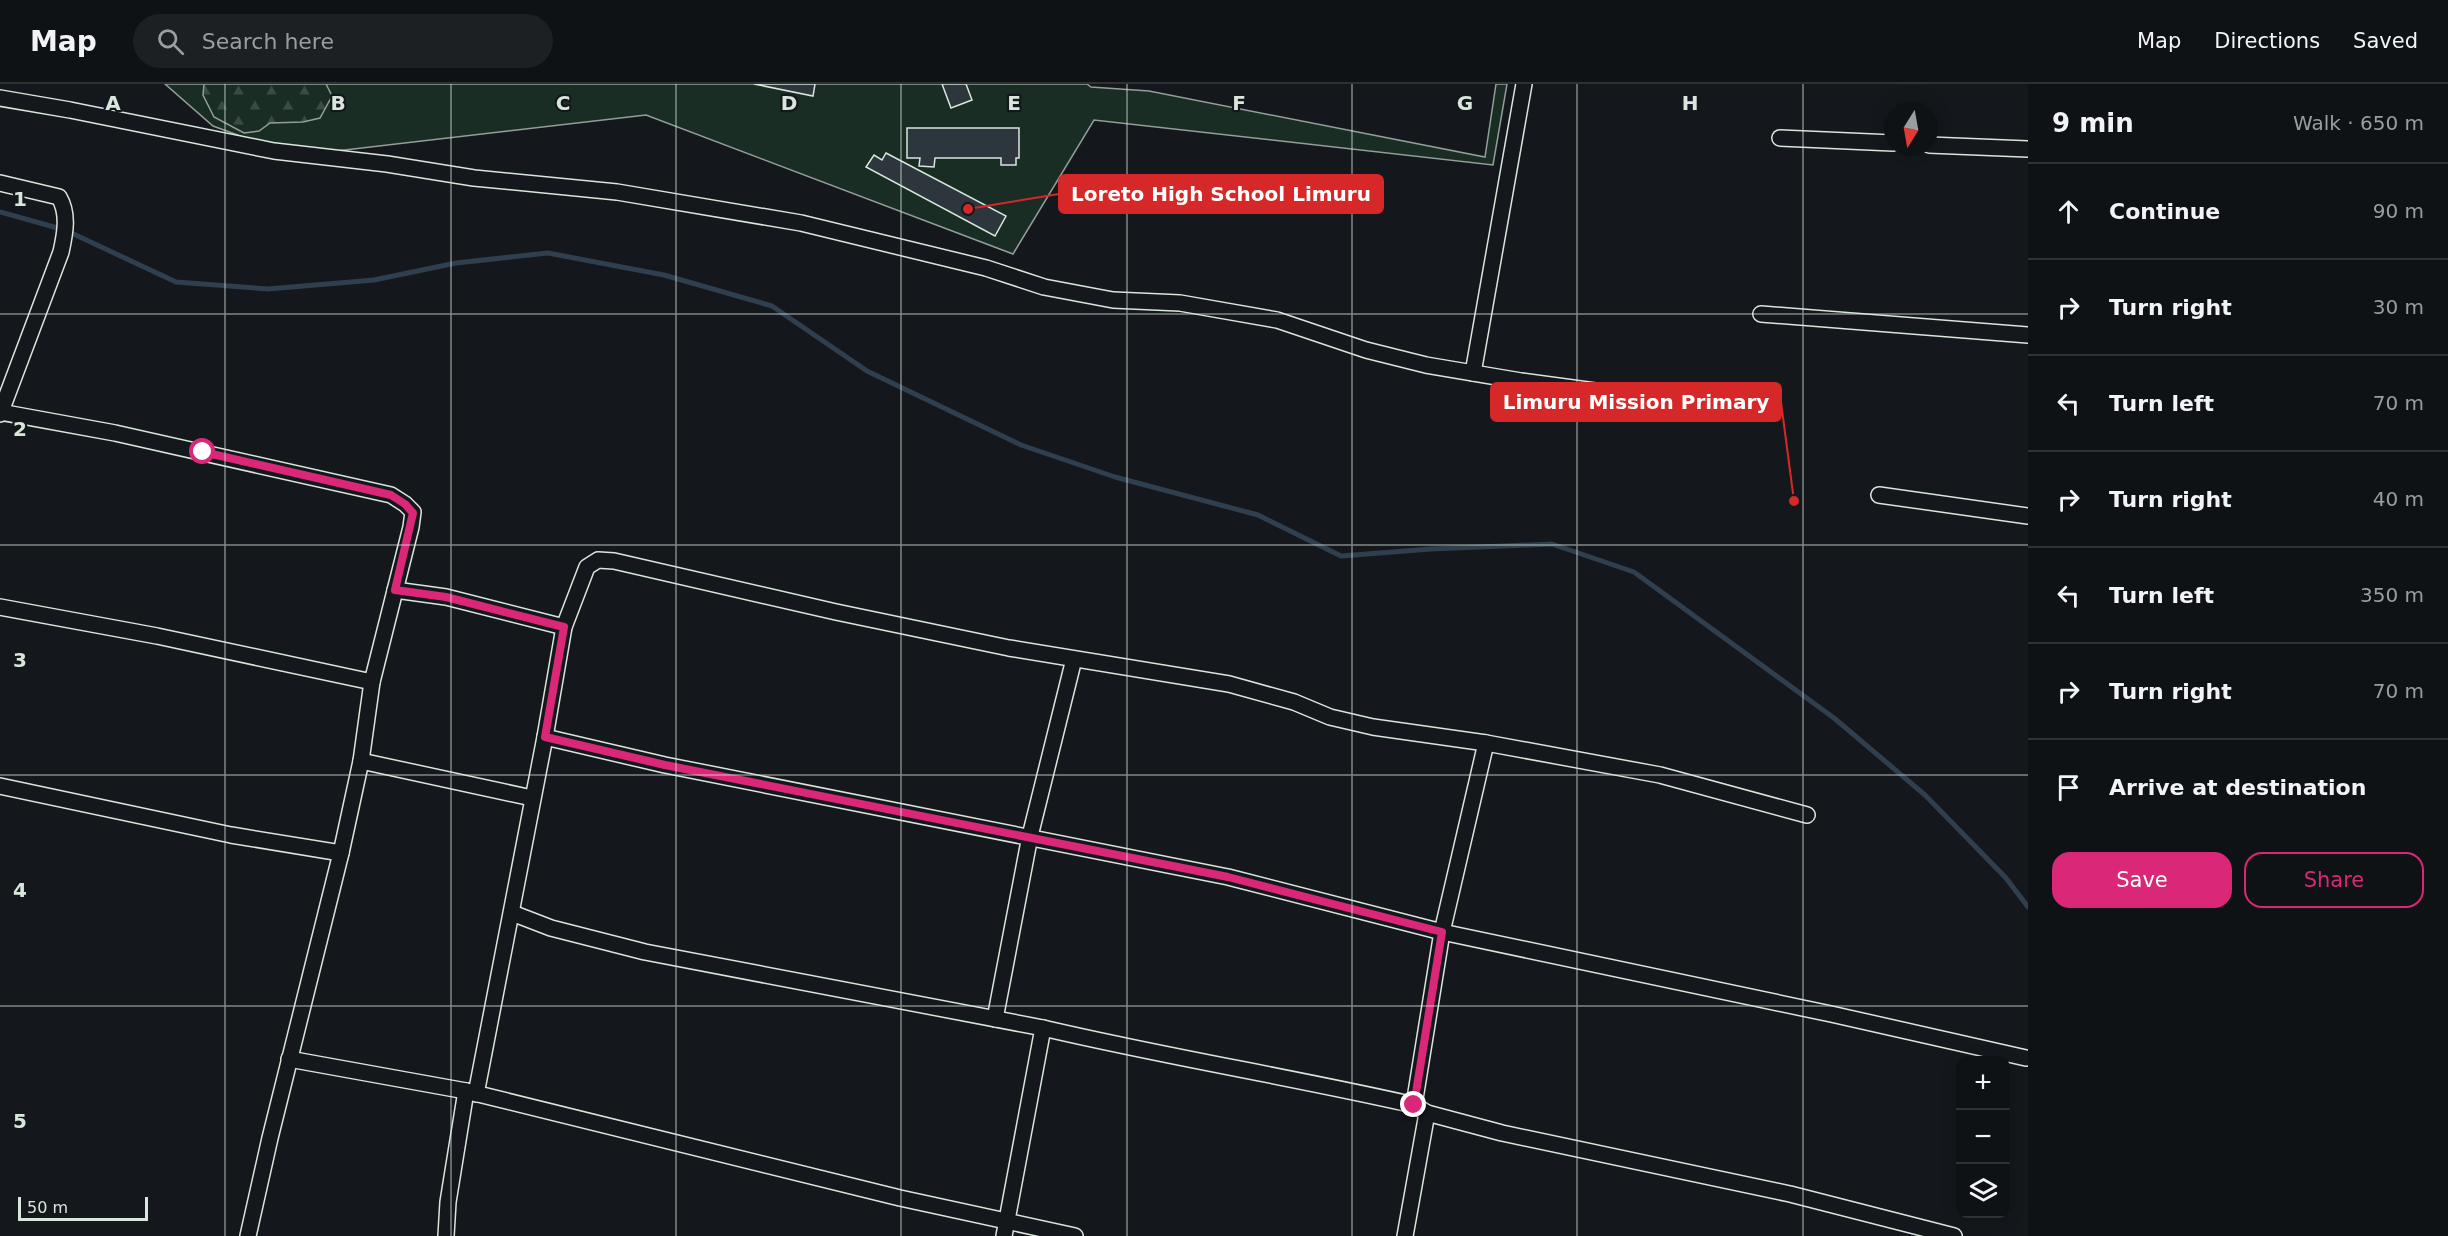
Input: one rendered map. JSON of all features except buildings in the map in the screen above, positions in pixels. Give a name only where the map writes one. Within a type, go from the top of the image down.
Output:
[{"type":"street","points":[[1473,373],[1524,84]]},
{"type":"street","points":[[0,98],[274,151],[387,164],[474,178],[617,192],[801,223],[986,268],[1044,287],[1113,300],[1180,303],[1277,320],[1366,350],[1426,365],[1699,405]]},
{"type":"street","points":[[1780,138],[1884,143]]},
{"type":"street","points":[[1938,145],[2028,149]]},
{"type":"street","points":[[0,183],[59,197],[64,206],[65,230],[61,252],[0,413],[126,436],[391,495],[405,504],[413,513],[372,682],[361,761],[248,1236]]},
{"type":"street","points":[[1761,314],[2028,335]]},
{"type":"street","points":[[1879,495],[2028,516]]},
{"type":"street","points":[[446,1236],[448,1202],[512,913],[564,627],[587,567],[598,560],[614,561],[847,614],[1074,659],[1229,684],[1294,702],[1330,717],[1373,727],[1486,743],[1660,775],[1807,815]]},
{"type":"street","points":[[395,590],[446,597],[564,627]]},
{"type":"street","points":[[0,607],[157,636],[372,682]]},
{"type":"street","points":[[995,1019],[1030,836],[1074,659]]},
{"type":"street","points":[[545,737],[665,765],[1228,877],[1442,932],[1831,1014],[2026,1058]]},
{"type":"street","points":[[1414,1105],[1442,932],[1486,743]]},
{"type":"street","points":[[361,761],[532,798]]},
{"type":"street","points":[[0,786],[231,835],[340,853]]},
{"type":"street","points":[[512,913],[551,928],[625,947],[793,982],[995,1019],[1100,1042],[1320,1084],[1414,1105],[1427,1113],[1502,1133],[1790,1194],[1911,1231],[1954,1236]]},
{"type":"street","points":[[1006,1229],[1043,1029]]},
{"type":"street","points":[[289,1059],[471,1093],[1006,1229],[1075,1236]]},
{"type":"street","points":[[1405,1236],[1427,1113]]},
{"type":"green space","points":[[165,84],[1087,84],[1091,87],[1149,91],[1485,157],[1496,84],[1507,84],[1493,165],[1094,120],[1013,254],[646,115],[336,151],[254,141],[213,126]]},
{"type":"green space","points":[[204,84],[326,84],[332,96],[320,118],[303,122],[270,123],[259,131],[244,133],[214,117],[203,95]]},
{"type":"waterway","points":[[0,212],[65,230],[176,282],[268,289],[374,280],[456,263],[548,253],[664,275],[772,306],[867,371],[1021,445],[1115,477],[1258,515],[1341,556],[1431,549],[1552,544],[1634,572],[1834,718],[1925,795],[2006,878],[2028,907]]},
{"type":"place","name":"Loreto High School Limuru","points":[[968,209]]},
{"type":"place","name":"Limuru Mission Primary","points":[[1794,501]]},
{"type":"route","points":[[203,452],[391,495],[405,504],[413,513],[395,590],[446,597],[564,627],[545,737],[665,765],[1228,877],[1442,932],[1418,1067],[1414,1105]]}]
